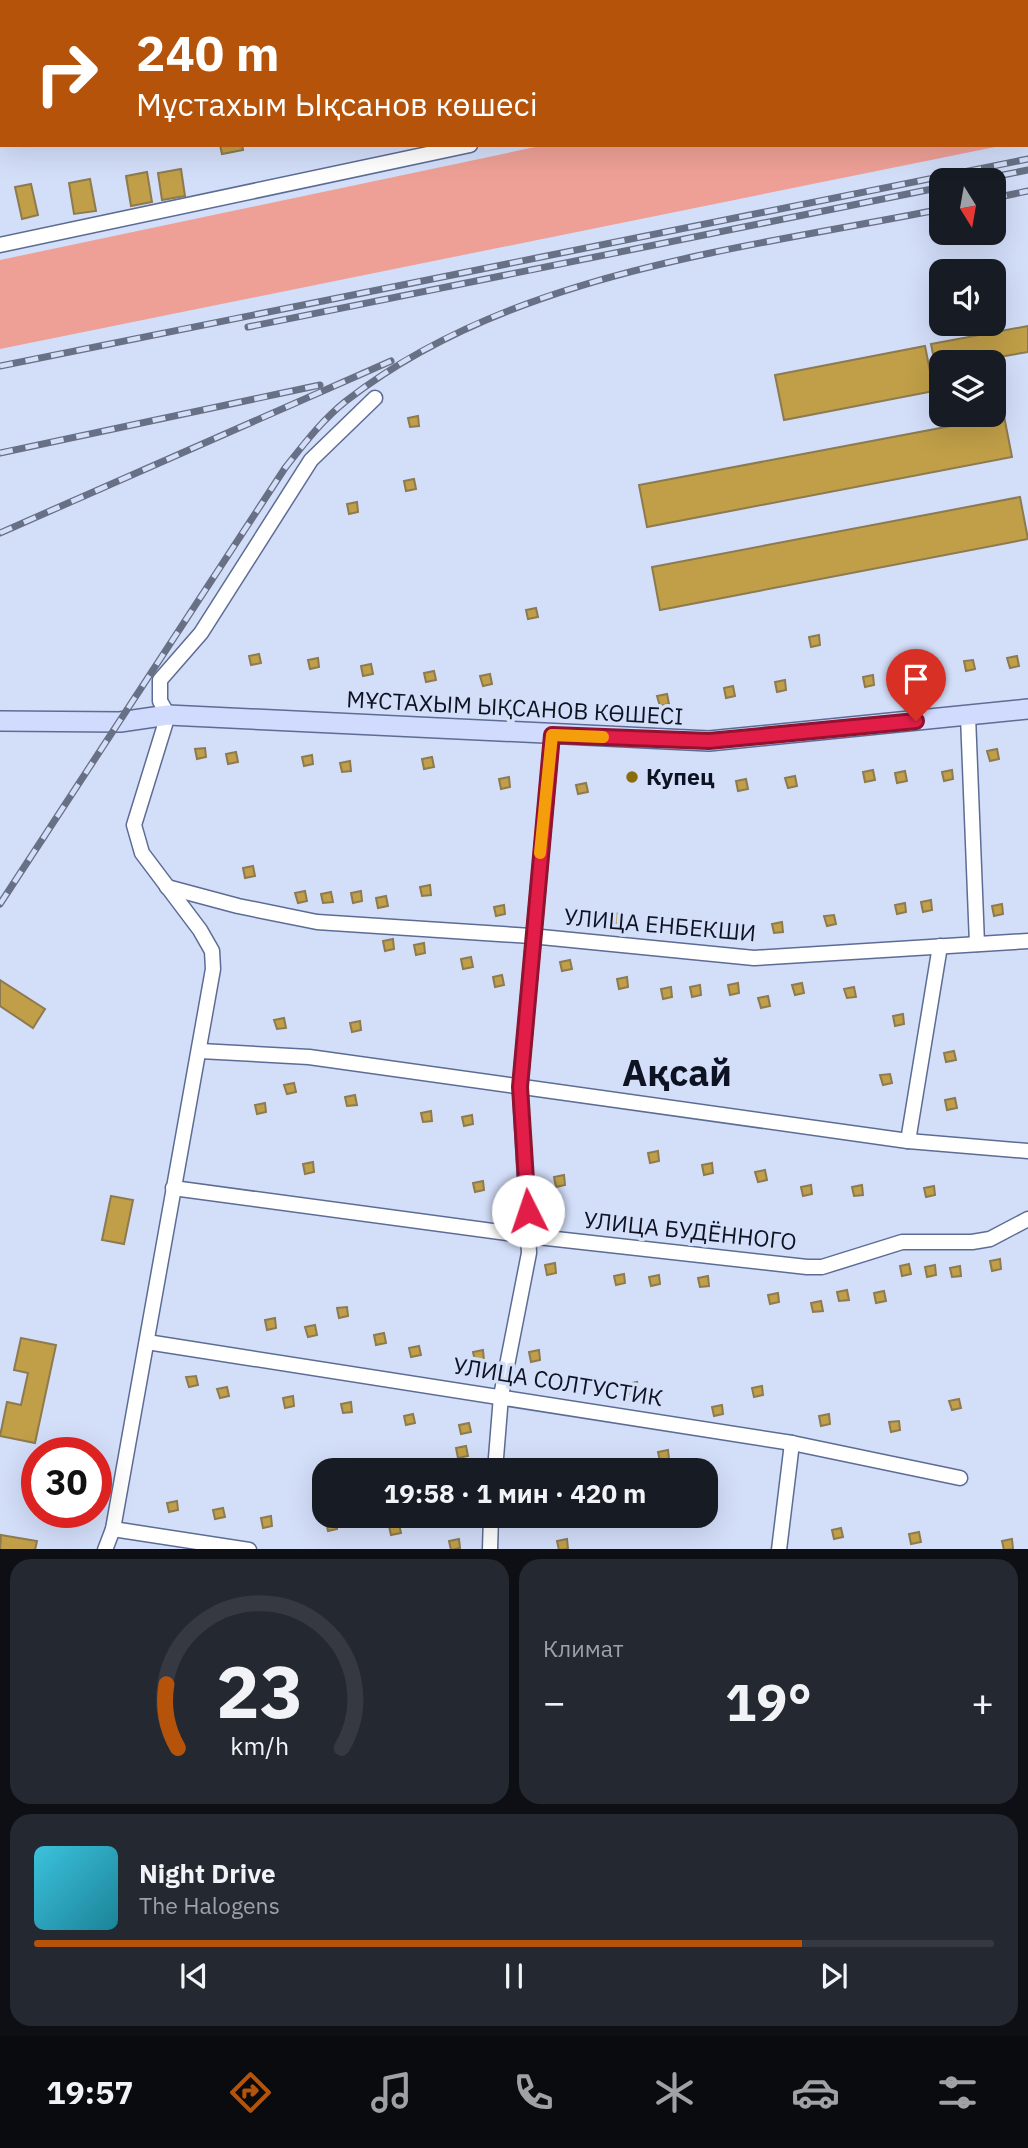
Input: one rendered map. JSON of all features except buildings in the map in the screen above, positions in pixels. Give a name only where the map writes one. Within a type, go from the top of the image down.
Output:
[{"type":"main road","name":"МҰСТАХЫМ ЫҚСАНОВ КӨШЕСІ","points":[[0,721],[120,722],[168,715],[709,741],[1028,709]]},
{"type":"street","points":[[0,245],[461,147]]},
{"type":"street","points":[[105,1549],[113,1529],[148,1342],[213,969],[212,951],[200,930],[142,853],[134,825],[168,715],[160,701],[160,680],[201,633],[312,460],[375,398]]},
{"type":"street","points":[[968,716],[977,944]]},
{"type":"street","points":[[496,1458],[501,1396],[529,1253],[520,1087],[531,936],[552,735]]},
{"type":"street","name":"УЛИЦА ЕНБЕКШИ","points":[[167,887],[238,906],[317,922],[531,936],[754,958],[1028,941]]},
{"type":"street","points":[[908,1141],[940,946]]},
{"type":"street","points":[[200,1051],[309,1057],[908,1141],[1027,1152]]},
{"type":"street","name":"УЛИЦА БУДЁННОГО","points":[[173,1188],[529,1236],[815,1267],[902,1242],[972,1242],[990,1239],[1028,1219]]},
{"type":"street","name":"УЛИЦА СОЛТУСТИК","points":[[148,1342],[792,1443],[960,1478]]},
{"type":"street","points":[[779,1549],[792,1443]]},
{"type":"street","points":[[490,1549],[491,1528]]},
{"type":"street","points":[[113,1529],[248,1549]]},
{"type":"shaded area","points":[[536,147],[995,147],[0,349],[0,260]]},
{"type":"railway","points":[[0,366],[1028,159]]},
{"type":"railway","points":[[1006,174],[1028,170]]},
{"type":"railway","points":[[248,327],[929,190]]},
{"type":"railway","points":[[1006,196],[1028,191]]},
{"type":"railway","points":[[0,904],[285,468],[321,424],[346,401],[411,357],[481,322],[554,294],[709,253],[929,211]]},
{"type":"railway","points":[[0,533],[391,361]]},
{"type":"railway","points":[[0,453],[320,385]]},
{"type":"slow traffic","points":[[540,853],[552,735],[603,737]]},
{"type":"place","name":"Купец","points":[[632,777]]},
{"type":"district","name":"Ақсай","points":[[677,1073]]},
{"type":"route","points":[[528,1211],[520,1087],[531,936],[552,735],[709,741],[916,721]]}]
